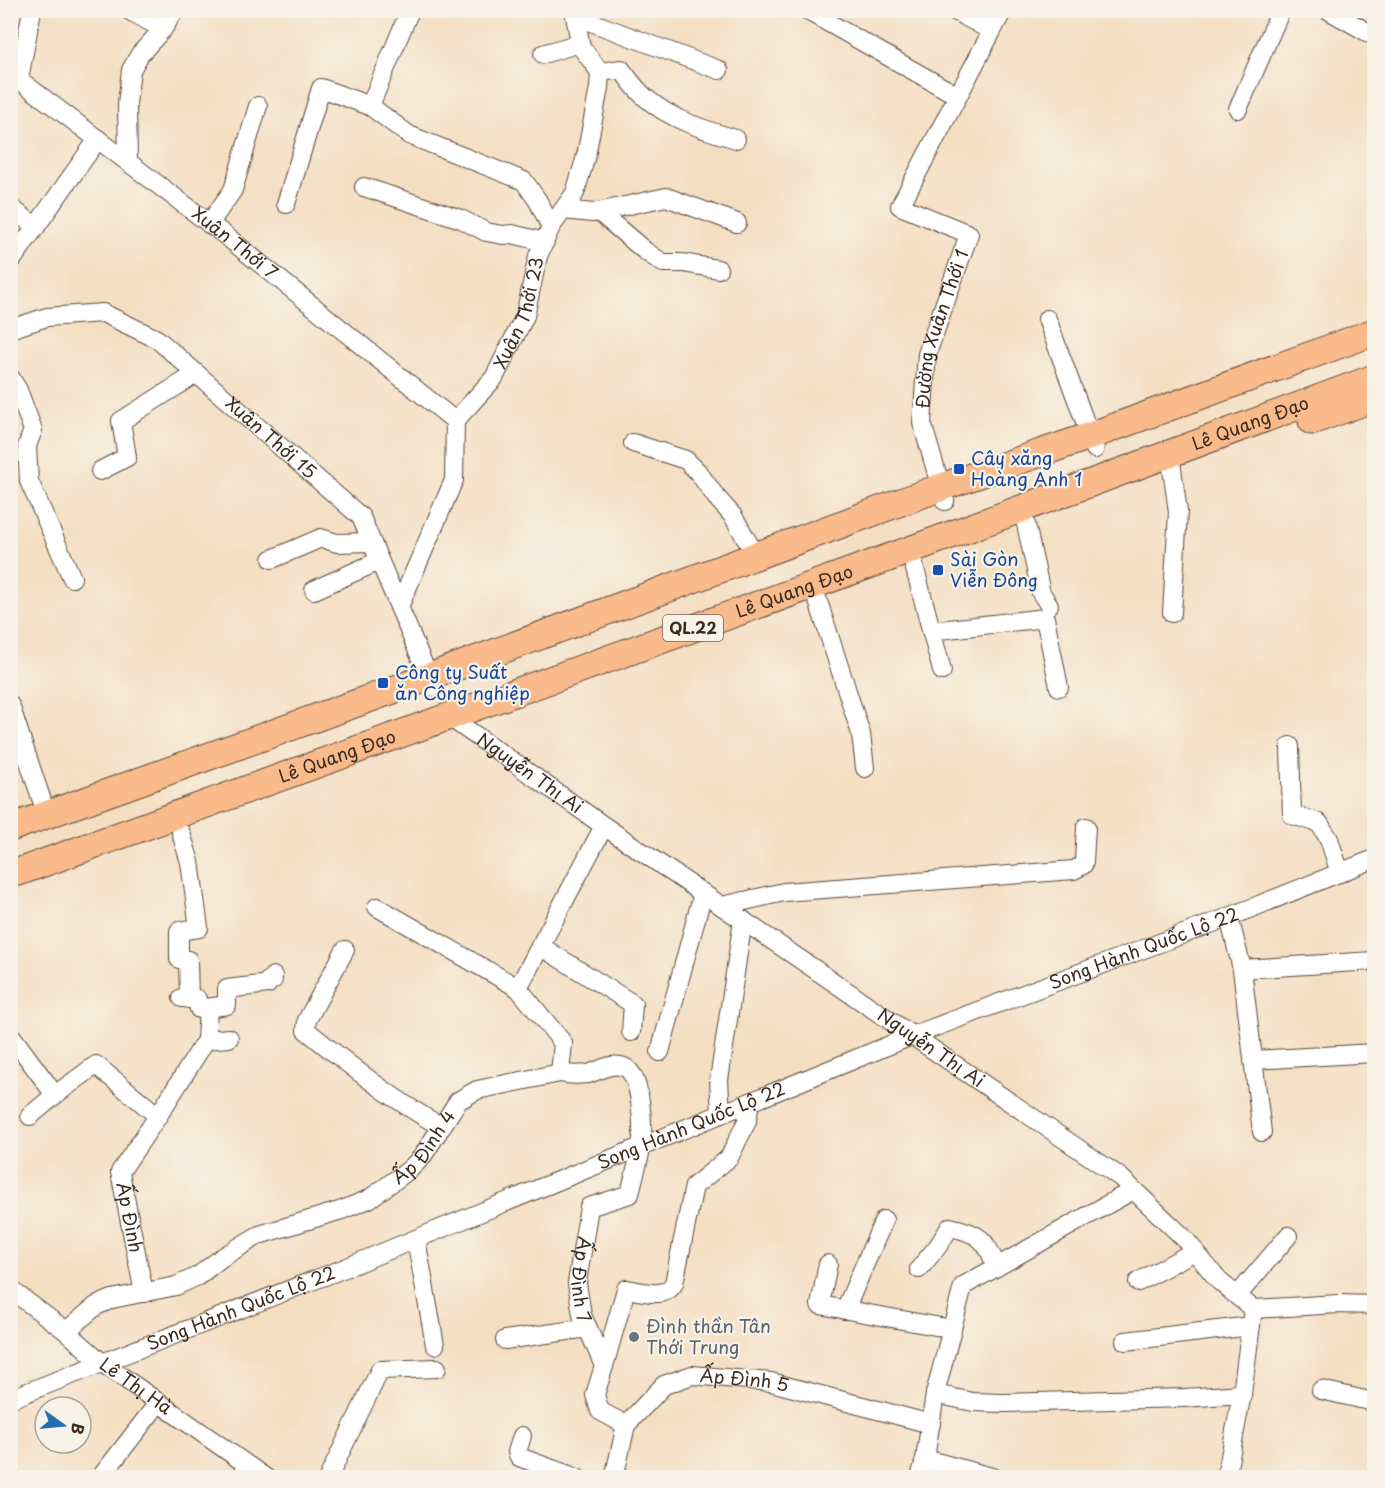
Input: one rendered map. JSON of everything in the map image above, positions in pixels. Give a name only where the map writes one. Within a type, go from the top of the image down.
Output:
[{"type":"highway","name":"Lê Quang Đạo","points":[[1092,443],[1374,332]]},
{"type":"highway","name":"Lê Quang Đạo","points":[[10,845],[756,556],[1374,349]]},
{"type":"highway","name":"Lê Quang Đạo","points":[[10,875],[817,598],[913,557],[1026,524],[1374,378]]},
{"type":"highway","name":"Lê Quang Đạo","points":[[10,893],[181,832],[455,722],[1172,463],[1374,398]]},
{"type":"highway","name":"Lê Quang Đạo","points":[[10,828],[431,682],[942,494]]},
{"type":"street","points":[[15,76],[32,10]]},
{"type":"street","points":[[128,10],[163,29]]},
{"type":"street","points":[[128,161],[127,104],[131,70],[140,54],[163,29],[175,10]]},
{"type":"street","points":[[370,106],[410,10]]},
{"type":"street","points":[[806,10],[958,96]]},
{"type":"street","points":[[953,10],[992,31]]},
{"type":"street","name":"Đường Xuân Thới 1","points":[[942,494],[922,423],[927,354],[969,234],[900,206],[1003,10]]},
{"type":"street","points":[[1238,109],[1281,10]]},
{"type":"street","points":[[1328,10],[1374,36]]},
{"type":"street","points":[[719,69],[576,13],[580,47],[600,72],[621,69],[645,97],[667,112],[705,130],[736,139]]},
{"type":"street","points":[[543,54],[580,44]]},
{"type":"street","name":"Xuân Thới 23","points":[[455,421],[494,378],[525,316],[538,256],[548,234],[575,192],[586,156],[600,72]]},
{"type":"street","name":"Xuân Thới 7","points":[[15,76],[209,224],[455,421]]},
{"type":"street","points":[[286,204],[321,88],[370,106],[409,135],[524,181],[538,201],[548,234],[503,235],[486,232],[461,219],[364,187]]},
{"type":"street","points":[[209,224],[233,190],[258,106]]},
{"type":"street","points":[[10,263],[98,139]]},
{"type":"street","points":[[562,210],[598,212],[666,197],[737,223]]},
{"type":"street","points":[[10,207],[36,227]]},
{"type":"street","points":[[598,212],[663,263],[683,263],[718,269]]},
{"type":"street","name":"Xuân Thới 15","points":[[10,329],[47,317],[103,313],[157,339],[361,517],[431,682]]},
{"type":"street","points":[[1047,319],[1092,443]]},
{"type":"street","points":[[100,471],[127,457],[121,421],[196,374]]},
{"type":"street","points":[[10,377],[18,390],[33,430],[27,446],[29,481],[72,578]]},
{"type":"street","points":[[399,607],[454,480],[455,421]]},
{"type":"street","points":[[633,443],[686,460],[732,516],[756,556]]},
{"type":"street","points":[[1172,463],[1178,512],[1172,612]]},
{"type":"street","points":[[1026,524],[1041,594],[1049,605]]},
{"type":"street","points":[[272,559],[321,537],[337,543],[371,542]]},
{"type":"street","points":[[913,557],[942,671]]},
{"type":"street","points":[[314,590],[380,561]]},
{"type":"street","points":[[817,598],[861,734],[865,768]]},
{"type":"street","points":[[932,631],[1046,618],[1059,687]]},
{"type":"street","points":[[10,705],[47,816]]},
{"type":"street","name":"Nguyễn Thị Ai","points":[[455,722],[1120,1177],[1195,1251],[1220,1281],[1237,1296],[1252,1318]]},
{"type":"street","points":[[1290,746],[1292,815],[1319,822],[1329,839],[1340,873]]},
{"type":"street","points":[[518,988],[604,826]]},
{"type":"street","points":[[722,906],[784,892],[1074,870],[1083,865],[1086,827]]},
{"type":"street","points":[[181,832],[190,862],[199,928],[179,931],[179,959],[188,960],[185,998],[197,999],[200,1009],[227,1005],[227,989],[268,984],[268,981],[273,980],[273,976]]},
{"type":"street","name":"Song Hành Quốc Lộ 22","points":[[10,1399],[416,1239],[914,1035],[1229,917],[1374,859]]},
{"type":"street","points":[[660,1052],[703,893]]},
{"type":"street","points":[[377,907],[458,956],[518,988],[562,1043],[560,1073]]},
{"type":"street","points":[[1229,917],[1242,969],[1262,1132]]},
{"type":"street","points":[[721,1114],[720,1080],[742,920]]},
{"type":"street","points":[[540,946],[633,1004],[631,1032]]},
{"type":"street","points":[[345,950],[307,1020],[306,1030],[368,1078],[423,1116],[442,1126]]},
{"type":"street","points":[[1242,969],[1374,961]]},
{"type":"street","points":[[208,1008],[206,1040],[229,1038]]},
{"type":"street","points":[[10,1034],[55,1095]]},
{"type":"street","name":"Ấp Đình","points":[[144,1293],[120,1172],[206,1040]]},
{"type":"street","points":[[1253,1060],[1374,1053]]},
{"type":"street","points":[[30,1116],[96,1065],[158,1116]]},
{"type":"street","name":"Ấp Đình 4","points":[[66,1331],[96,1306],[112,1299],[176,1286],[198,1276],[221,1258],[259,1235],[342,1210],[369,1199],[409,1170],[422,1157],[458,1101],[477,1090],[560,1073],[576,1075],[613,1066],[623,1066],[632,1072],[639,1094],[642,1147]]},
{"type":"street","points":[[614,1478],[626,1425],[600,1411],[595,1395],[626,1288],[663,1293],[670,1290],[674,1283],[694,1186],[729,1158],[747,1121],[750,1102]]},
{"type":"street","name":"Ấp Đình 7","points":[[604,1366],[582,1315],[577,1283],[590,1207],[630,1194],[642,1147]]},
{"type":"street","points":[[920,1478],[936,1394],[963,1286],[1133,1190]]},
{"type":"street","points":[[845,1310],[884,1220]]},
{"type":"street","points":[[919,1269],[950,1227],[970,1231],[990,1248],[996,1267]]},
{"type":"street","points":[[1237,1296],[1288,1236]]},
{"type":"street","points":[[416,1239],[435,1345]]},
{"type":"street","points":[[1138,1282],[1195,1251]]},
{"type":"street","points":[[828,1264],[820,1305],[952,1329]]},
{"type":"street","name":"Lê Thị Hà","points":[[10,1289],[66,1331],[101,1362],[266,1478]]},
{"type":"street","points":[[1125,1341],[1338,1304],[1374,1305]]},
{"type":"street","points":[[1226,1478],[1242,1394],[1252,1318]]},
{"type":"street","points":[[505,1340],[588,1328]]},
{"type":"street","points":[[328,1478],[381,1370],[437,1368]]},
{"type":"street","name":"Ấp Đình 5","points":[[626,1425],[664,1385],[693,1375],[771,1382],[931,1424]]},
{"type":"street","points":[[1321,1390],[1374,1402]]},
{"type":"street","points":[[936,1394],[973,1402],[1003,1403],[1184,1398],[1242,1394]]},
{"type":"street","points":[[100,1478],[159,1402]]},
{"type":"street","points":[[522,1436],[517,1452],[519,1457],[577,1478]]},
{"type":"street","points":[[925,1459],[995,1478]]},
{"type":"place","name":"Cây xăng Hoàng Anh 1","points":[[959,469]]},
{"type":"place","name":"Sài Gòn Viễn Đông","points":[[938,570]]},
{"type":"place","name":"Công ty Suất ăn Công nghiệp","points":[[383,683]]},
{"type":"place","name":"Đình thần Tân Thới Trung","points":[[634,1337]]}]
